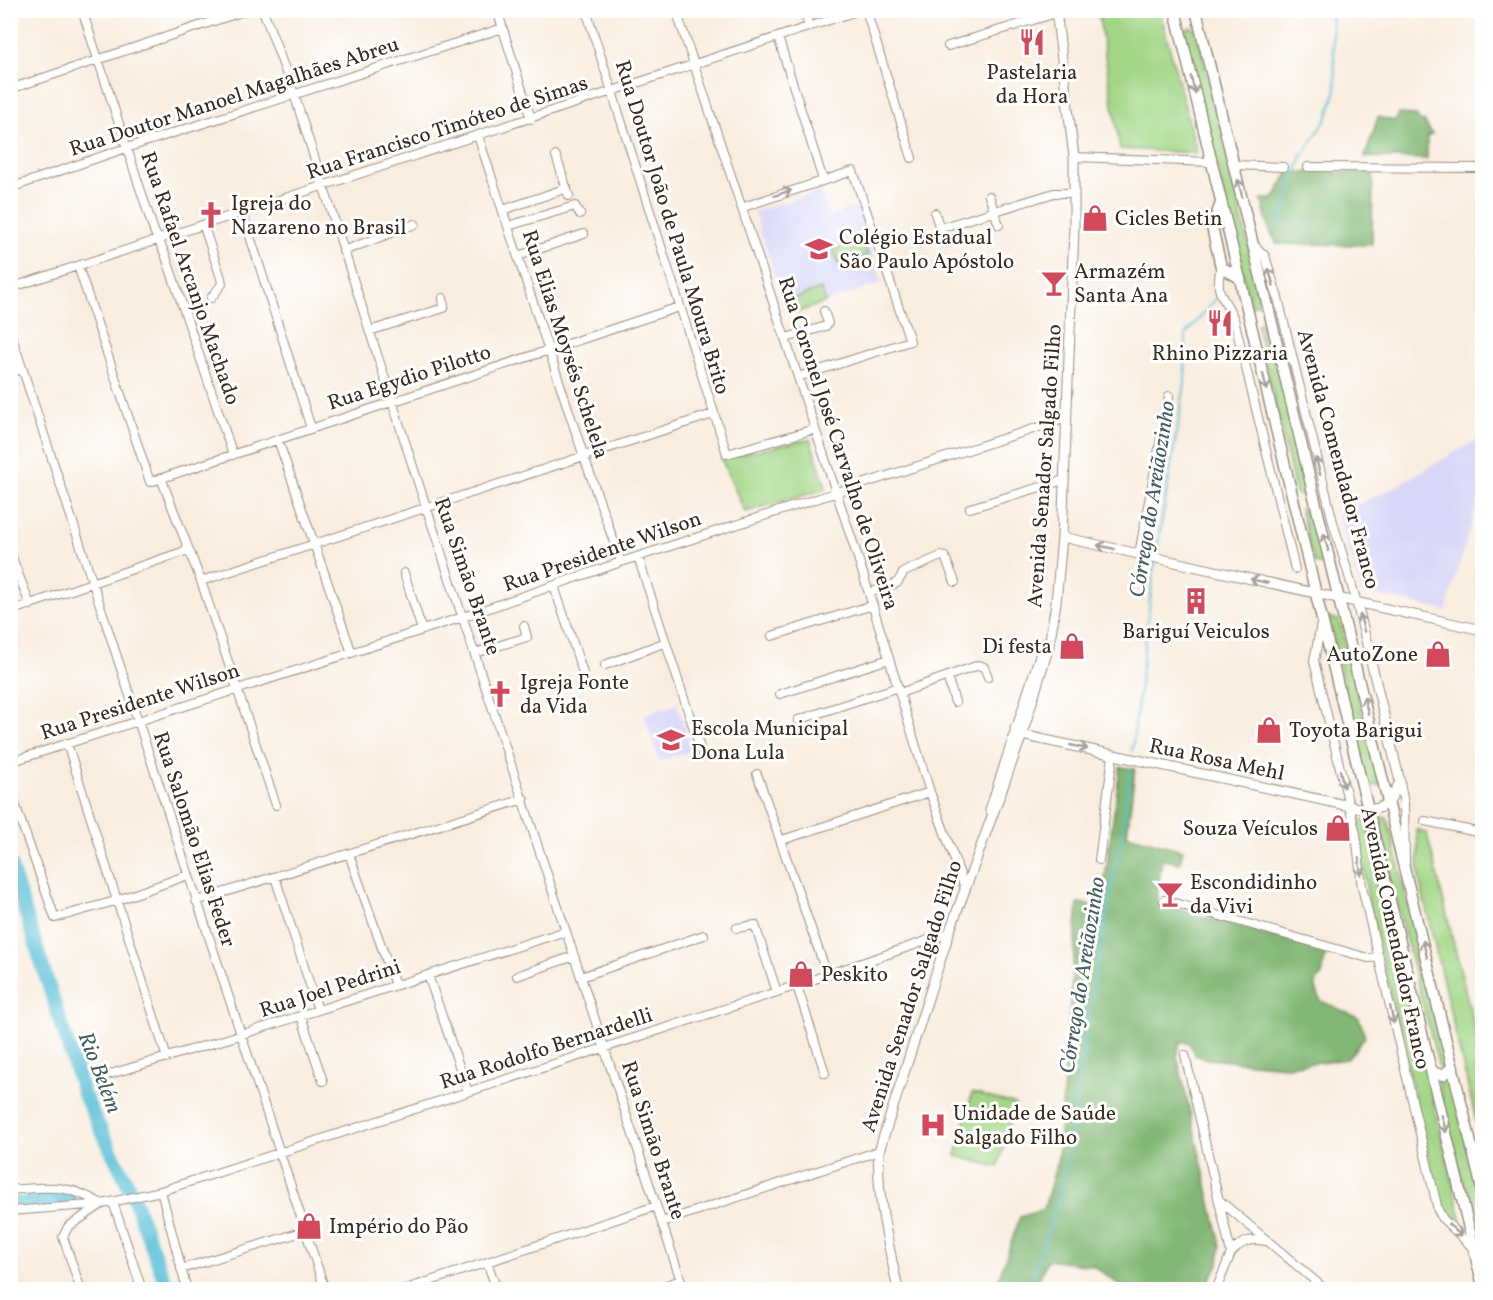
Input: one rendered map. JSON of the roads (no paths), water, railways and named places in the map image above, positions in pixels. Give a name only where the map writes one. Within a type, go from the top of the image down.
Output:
[{"type":"highway","name":"Avenida Comendador Franco","points":[[1175,10],[1482,1282]]},
{"type":"highway","name":"Avenida Comendador Franco","points":[[1196,10],[1482,1189]]},
{"type":"highway","points":[[1179,28],[1180,22],[1187,17],[1199,25]]},
{"type":"highway","points":[[1221,202],[1212,227],[1221,267],[1240,278]]},
{"type":"highway","points":[[1250,319],[1257,310],[1265,310],[1271,315]]},
{"type":"highway","points":[[1293,498],[1295,503],[1303,505],[1315,497]]},
{"type":"highway","points":[[1430,1067],[1434,1072],[1443,1075],[1453,1067]]},
{"type":"main road","name":"Avenida Senador Salgado Filho","points":[[898,1290],[881,1207],[878,1180],[879,1151],[949,933],[988,821],[1001,796],[1018,732],[1049,646],[1048,636],[1057,595],[1062,537],[1074,277],[1074,157],[1056,12]]},
{"type":"main road","points":[[1062,537],[1482,630]]},
{"type":"main road","name":"Avenida Comendador Franco","points":[[1357,603],[1400,782]]},
{"type":"main road","name":"Rua Rosa Mehl","points":[[1018,732],[1349,807],[1368,810],[1379,808],[1389,802]]},
{"type":"main road","points":[[1389,802],[1400,782]]},
{"type":"street","name":"Rua Rafael Arcanjo Machado","points":[[82,10],[126,148],[233,455]]},
{"type":"street","points":[[10,89],[247,10]]},
{"type":"street","name":"Rua Simão Brante","points":[[263,10],[294,94],[391,401],[684,1290]]},
{"type":"street","points":[[497,10],[531,119]]},
{"type":"street","name":"Rua Doutor João de Paula Moura Brito","points":[[586,10],[727,454],[814,429]]},
{"type":"street","name":"Rua Coronel José Carvalho de Oliveira","points":[[676,10],[873,605],[930,792],[965,888]]},
{"type":"street","points":[[804,10],[809,27]]},
{"type":"street","name":"Rua Francisco Timóteo de Simas","points":[[10,288],[159,242],[860,10]]},
{"type":"street","points":[[866,10],[912,158]]},
{"type":"street","points":[[948,46],[1056,12]]},
{"type":"street","name":"Rua Doutor Manoel Magalhães Abreu","points":[[10,188],[126,148],[503,28]]},
{"type":"street","points":[[778,37],[823,180]]},
{"type":"street","name":"Rua Elias Moysés Schelela","points":[[478,136],[621,562]]},
{"type":"street","points":[[503,210],[568,192],[556,156]]},
{"type":"street","points":[[1074,157],[1212,162]]},
{"type":"street","points":[[1234,165],[1283,167]]},
{"type":"street","points":[[1308,167],[1482,168]]},
{"type":"street","points":[[743,207],[854,171],[910,341],[798,377]]},
{"type":"street","points":[[939,228],[1054,193],[1074,193]]},
{"type":"street","points":[[989,196],[999,225]]},
{"type":"street","points":[[508,226],[575,206],[580,214]]},
{"type":"street","points":[[934,213],[944,243]]},
{"type":"street","points":[[243,214],[311,428]]},
{"type":"street","points":[[343,251],[415,224]]},
{"type":"street","points":[[204,227],[222,284],[211,298]]},
{"type":"street","points":[[518,256],[584,234]]},
{"type":"street","name":"Avenida Comendador Franco","points":[[1254,244],[1265,256],[1278,298],[1333,522],[1357,603]]},
{"type":"street","name":"Rua Egydio Pilotto","points":[[78,266],[150,482],[391,401],[549,352],[679,307]]},
{"type":"street","points":[[1221,267],[1217,288],[1234,319],[1295,569]]},
{"type":"street","points":[[369,331],[444,308],[443,298]]},
{"type":"street","points":[[786,338],[826,326],[828,322],[824,311]]},
{"type":"street","name":"Rua Salomão Elias Feder","points":[[10,331],[278,1153],[325,1290]]},
{"type":"street","points":[[10,372],[22,369]]},
{"type":"street","points":[[1139,554],[1169,396]]},
{"type":"street","points":[[201,581],[713,414]]},
{"type":"street","name":"Rua Presidente Wilson","points":[[10,762],[238,687],[463,617],[621,562],[1067,418]]},
{"type":"street","points":[[278,440],[352,653]]},
{"type":"street","points":[[161,478],[201,581],[276,805]]},
{"type":"street","points":[[970,508],[1065,480]]},
{"type":"street","points":[[10,611],[188,550]]},
{"type":"street","points":[[10,552],[30,604]]},
{"type":"street","points":[[869,593],[897,583],[904,572],[941,556],[945,557],[955,582]]},
{"type":"street","points":[[638,557],[702,754]]},
{"type":"street","points":[[404,573],[422,630]]},
{"type":"street","points":[[554,586],[583,673]]},
{"type":"street","points":[[772,636],[873,605]]},
{"type":"street","name":"Avenida Comendador Franco","points":[[1322,620],[1314,661],[1356,834],[1362,886],[1438,1210],[1443,1219],[1475,1250]]},
{"type":"street","points":[[475,653],[527,637],[525,626]]},
{"type":"street","points":[[605,665],[666,642]]},
{"type":"street","points":[[780,694],[889,659]]},
{"type":"street","points":[[798,720],[981,665],[988,677]]},
{"type":"street","points":[[947,676],[955,702]]},
{"type":"street","points":[[67,743],[115,901],[167,1058]]},
{"type":"street","points":[[1099,860],[1113,755]]},
{"type":"street","points":[[757,774],[827,974]]},
{"type":"street","name":"Avenida Comendador Franco","points":[[1400,782],[1404,804],[1405,864]]},
{"type":"street","points":[[10,790],[55,918],[115,901],[188,875]]},
{"type":"street","points":[[782,840],[930,792]]},
{"type":"street","points":[[196,901],[524,799]]},
{"type":"street","points":[[1425,821],[1482,832]]},
{"type":"street","points":[[349,854],[395,986]]},
{"type":"street","points":[[275,877],[318,1010]]},
{"type":"street","points":[[1164,900],[1368,958],[1379,957]]},
{"type":"street","points":[[737,928],[755,925],[777,992]]},
{"type":"street","name":"Rua Joel Pedrini","points":[[104,1076],[301,1016],[566,930]]},
{"type":"street","name":"Rua Rodolfo Bernardelli","points":[[10,1210],[102,1204],[161,1191],[797,986],[949,933]]},
{"type":"street","points":[[581,977],[704,935]]},
{"type":"street","points":[[517,976],[574,956]]},
{"type":"street","points":[[428,975],[468,1092]]},
{"type":"street","points":[[797,986],[825,1073]]},
{"type":"street","points":[[301,1016],[323,1081]]},
{"type":"street","points":[[1185,1055],[1231,1253]]},
{"type":"street","points":[[662,1222],[879,1151]]},
{"type":"street","points":[[10,1190],[65,1187],[80,1191],[102,1204],[68,1227],[63,1237],[81,1290]]},
{"type":"street","points":[[161,1191],[187,1290]]},
{"type":"street","points":[[1218,1199],[1326,1290]]},
{"type":"street","points":[[113,1202],[142,1290]]},
{"type":"street","points":[[403,1290],[415,1288],[657,1206]]},
{"type":"street","points":[[181,1269],[305,1231]]},
{"type":"street","points":[[1216,1290],[1231,1253],[1240,1243],[1254,1238],[1268,1241]]},
{"type":"street","points":[[487,1262],[497,1290]]},
{"type":"street","points":[[652,1290],[681,1280]]},
{"type":"waterway","name":"Córrego do Areiãozinho","points":[[1279,225],[1302,156],[1328,116],[1336,90],[1331,10]]},
{"type":"waterway","name":"Córrego do Areiãozinho","points":[[1156,554],[1185,383],[1186,334],[1217,297]]},
{"type":"waterway","name":"Córrego do Areiãozinho","points":[[1132,751],[1155,559]]},
{"type":"waterway","name":"Córrego do Areiãozinho","points":[[1028,1290],[1057,1204],[1067,1160],[1094,981],[1122,833],[1130,769]]},
{"type":"waterway","name":"Rio Belém","points":[[10,864],[83,1093],[130,1189],[168,1290]]},
{"type":"waterway","points":[[10,1204],[71,1200]]},
{"type":"place","name":"Pastelaria da Hora","points":[[1032,42]]},
{"type":"place","name":"Igreja do Nazareno no Brasil","points":[[211,215]]},
{"type":"place","name":"Cicles Betin","points":[[1095,218]]},
{"type":"place","name":"Colégio Estadual São Paulo Apóstolo","points":[[819,249]]},
{"type":"place","name":"Armazém Santa Ana","points":[[1054,283]]},
{"type":"place","name":"Rhino Pizzaria","points":[[1220,323]]},
{"type":"place","name":"Bariguí Veiculos","points":[[1196,601]]},
{"type":"place","name":"Di festa","points":[[1072,646]]},
{"type":"place","name":"AutoZone","points":[[1438,654]]},
{"type":"place","name":"Igreja Fonte da Vida","points":[[500,694]]},
{"type":"place","name":"Toyota Barigui","points":[[1269,730]]},
{"type":"place","name":"Escola Municipal Dona Lula","points":[[671,740]]},
{"type":"place","name":"Souza Veículos","points":[[1338,828]]},
{"type":"place","name":"Escondidinho da Vivi","points":[[1170,894]]},
{"type":"place","name":"Peskito","points":[[801,974]]},
{"type":"place","name":"Unidade de Saúde Salgado Filho","points":[[933,1125]]},
{"type":"place","name":"Império do Pão","points":[[309,1226]]}]
